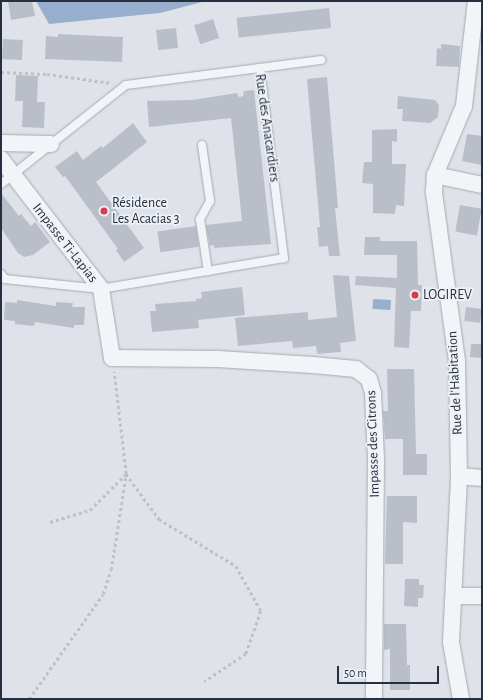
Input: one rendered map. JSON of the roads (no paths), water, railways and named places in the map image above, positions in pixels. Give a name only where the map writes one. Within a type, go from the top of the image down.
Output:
[{"type":"street","name":"Rue de l'Habitation","points":[[461,699],[451,642],[455,596],[459,476],[457,361],[434,192],[435,175],[464,106],[476,1]]},
{"type":"street","points":[[1,143],[51,144]]},
{"type":"street","name":"Impasse Ti-Lapias","points":[[1,159],[6,180],[101,289],[112,358]]},
{"type":"street","points":[[435,175],[482,186]]},
{"type":"street","name":"Impasse des Citrons","points":[[112,358],[218,359],[313,365],[356,369],[369,379],[373,393],[376,459],[374,699]]},
{"type":"street","points":[[459,476],[482,478]]},
{"type":"street","points":[[455,596],[482,596]]},
{"type":"lane","points":[[260,68],[321,60]]},
{"type":"lane","name":"Rue des Anacardiers","points":[[1,274],[5,279],[101,289],[284,258],[260,68],[126,85],[51,144]]},
{"type":"lane","points":[[6,180],[51,144]]},
{"type":"lane","points":[[202,144],[210,201],[200,219],[208,271]]},
{"type":"water","points":[[36,1],[206,1],[160,13],[49,24]]},
{"type":"water","points":[[373,299],[391,300],[390,310],[372,309]]},
{"type":"place","name":"Résidence Les Acacias 3","points":[[104,211]]},
{"type":"place","name":"LOGIREV","points":[[415,295]]}]
